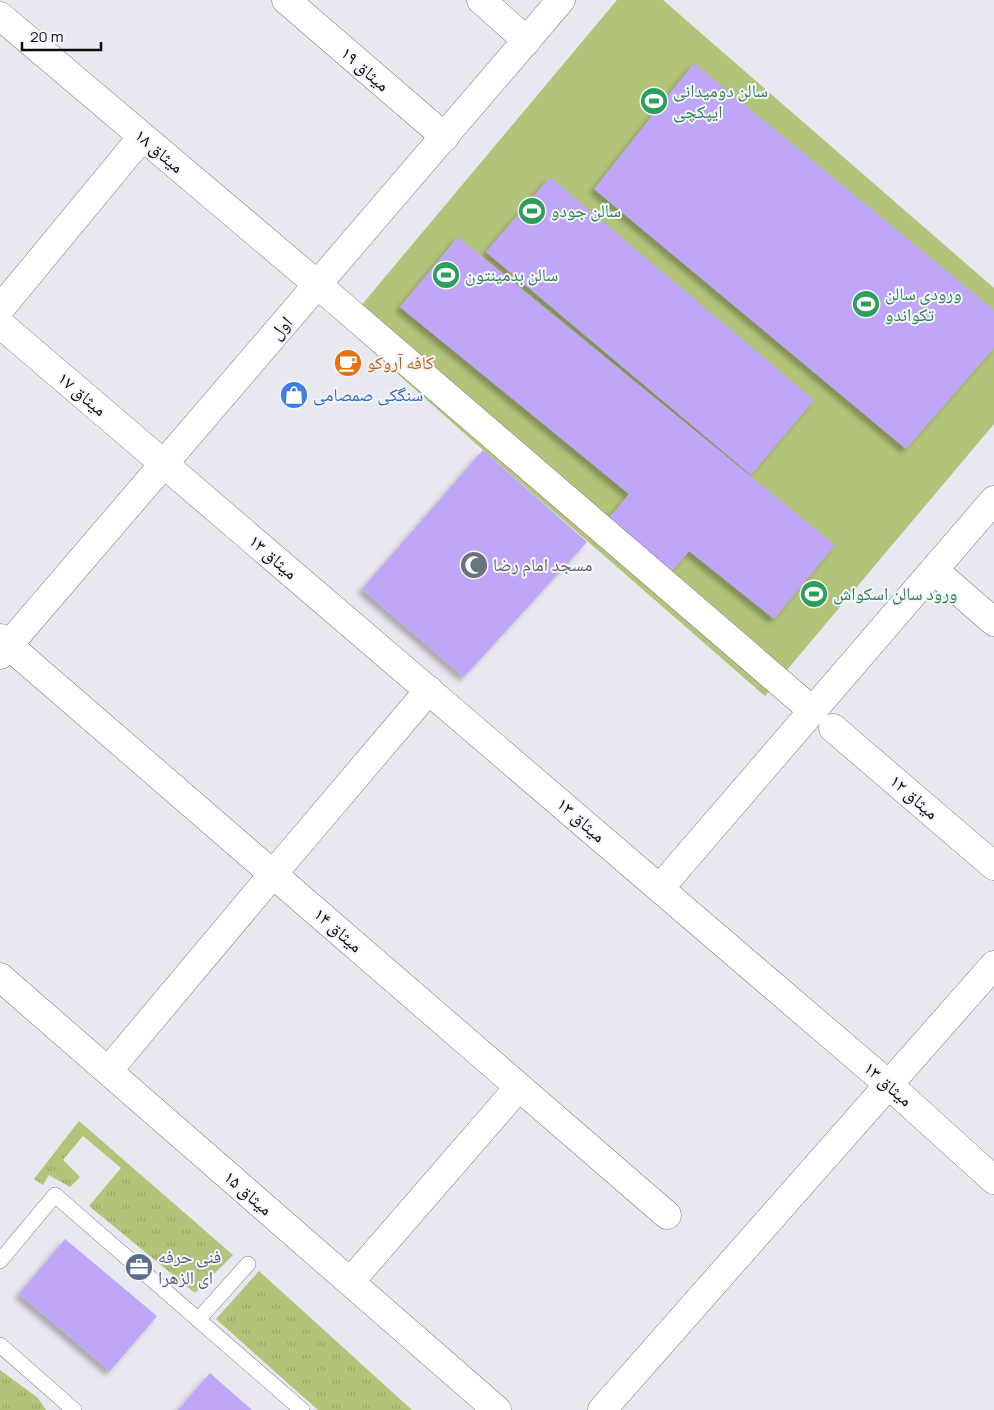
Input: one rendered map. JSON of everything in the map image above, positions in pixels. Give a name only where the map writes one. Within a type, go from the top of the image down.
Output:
[{"type":"street","name":"میثاق ۱۹","points":[[286,0],[445,137]]},
{"type":"street","points":[[481,0],[526,41]]},
{"type":"street","name":"اول","points":[[3,646],[164,464],[561,0]]},
{"type":"street","name":"میثاق ۱۸","points":[[0,16],[318,285],[823,719]]},
{"type":"street","points":[[0,308],[142,137]]},
{"type":"street","name":"میثاق ۱۷","points":[[0,324],[164,464]]},
{"type":"street","name":"میثاق ۱۳","points":[[164,464],[888,1084],[994,1180]]},
{"type":"street","points":[[660,888],[823,719],[934,570],[994,500]]},
{"type":"street","points":[[934,570],[994,622]]},
{"type":"street","name":"میثاق ۱۴","points":[[3,646],[273,874],[667,1215]]},
{"type":"street","points":[[108,1071],[429,690]]},
{"type":"street","name":"میثاق ۱۲","points":[[823,719],[994,866]]},
{"type":"street","points":[[602,1410],[994,964]]},
{"type":"street","name":"میثاق ۱۵","points":[[0,977],[497,1410]]},
{"type":"street","points":[[350,1282],[519,1087]]},
{"type":"lane","points":[[0,1261],[55,1195],[302,1410]]},
{"type":"lane","points":[[198,1320],[248,1264]]},
{"type":"lane","points":[[0,1345],[74,1410]]},
{"type":"green space","points":[[617,0],[663,0],[994,288],[994,424],[765,696],[344,326]]},
{"type":"green space","points":[[79,1121],[233,1255],[195,1293],[89,1206],[121,1168],[83,1136],[63,1160],[80,1177],[70,1187],[49,1175],[43,1185],[34,1179]]},
{"type":"green space","points":[[259,1271],[412,1410],[318,1410],[216,1319]]},
{"type":"green space","points":[[0,1370],[38,1398],[46,1410],[0,1410]]},
{"type":"building","points":[[694,63],[994,310],[994,348],[906,449],[594,189]]},
{"type":"building","points":[[550,177],[814,400],[751,475],[486,252]]},
{"type":"building","points":[[458,237],[835,545],[774,619],[689,551],[668,576],[604,524],[629,494],[400,307]]},
{"type":"building","name":"مسجد امام رضا","points":[[483,450],[587,542],[464,677],[362,589]]},
{"type":"building","points":[[65,1239],[157,1316],[110,1371],[19,1294]]},
{"type":"building","points":[[210,1373],[252,1410],[178,1410]]},
{"type":"place","name":"سالن دومیدانی ایپکچی","points":[[654,101]]},
{"type":"place","name":"سالن جودو","points":[[532,211]]},
{"type":"place","name":"سالن بدمینتون","points":[[446,275]]},
{"type":"place","name":"ورودی سالن تکواندو","points":[[866,304]]},
{"type":"place","name":"کافه آروکو","points":[[348,363]]},
{"type":"place","name":"سنگکی صمصامی","points":[[294,395]]},
{"type":"place","name":"مسجد امام رضا","points":[[474,565]]},
{"type":"place","name":"ورود سالن اسکواش","points":[[814,594]]},
{"type":"place","name":"فنی حرفه ای الزهرا","points":[[139,1267]]}]
